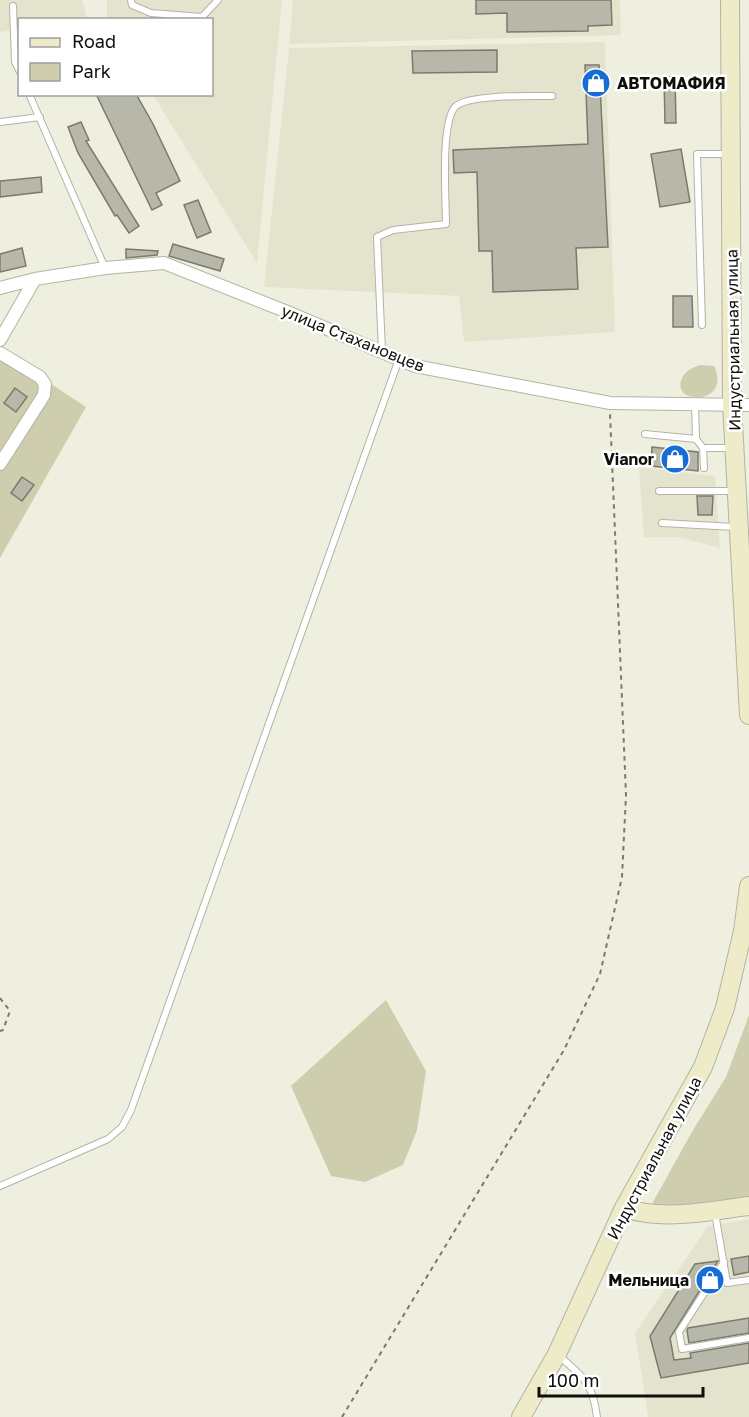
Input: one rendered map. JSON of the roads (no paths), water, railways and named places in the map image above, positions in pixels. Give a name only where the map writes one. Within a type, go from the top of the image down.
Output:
[{"type":"main road","name":"Индустриальная улица","points":[[730,0],[731,154],[741,405],[735,448],[749,715]]},
{"type":"main road","name":"Индустриальная улица","points":[[521,1417],[557,1354],[624,1208],[707,1057],[725,1008],[743,931],[749,886]]},
{"type":"main road","points":[[624,1208],[641,1214],[659,1215],[749,1206]]},
{"type":"street","name":"улица Стахановцев","points":[[0,288],[35,279],[105,268],[164,263],[285,310],[415,366],[610,403],[741,405]]},
{"type":"street","points":[[0,340],[35,279]]},
{"type":"street","points":[[0,353],[40,377],[45,384],[44,395],[0,464]]},
{"type":"lane","points":[[131,0],[132,5],[152,13],[202,17],[218,0]]},
{"type":"lane","points":[[13,6],[15,62],[18,68]]},
{"type":"lane","points":[[30,96],[105,268]]},
{"type":"lane","points":[[382,352],[377,237],[393,230],[446,224],[446,140],[452,111],[458,104],[474,100],[508,96],[552,96]]},
{"type":"lane","points":[[0,122],[39,117]]},
{"type":"lane","points":[[702,325],[697,154],[731,154]]},
{"type":"lane","points":[[0,1186],[108,1139],[122,1127],[127,1118],[399,359]]},
{"type":"lane","points":[[695,404],[696,439],[703,448],[704,468]]},
{"type":"lane","points":[[645,434],[696,439]]},
{"type":"lane","points":[[703,448],[735,448]]},
{"type":"lane","points":[[659,490],[737,491]]},
{"type":"lane","points":[[662,523],[739,527]]},
{"type":"lane","points":[[715,1210],[727,1283],[748,1282]]},
{"type":"lane","points":[[724,1262],[679,1332],[682,1349],[749,1338]]},
{"type":"lane","points":[[557,1354],[586,1380],[595,1399],[597,1417]]},
{"type":"place","name":"АВТОМАФИЯ","points":[[596,83]]},
{"type":"place","name":"Vianor","points":[[675,459]]},
{"type":"place","name":"Мельница","points":[[710,1280]]}]
